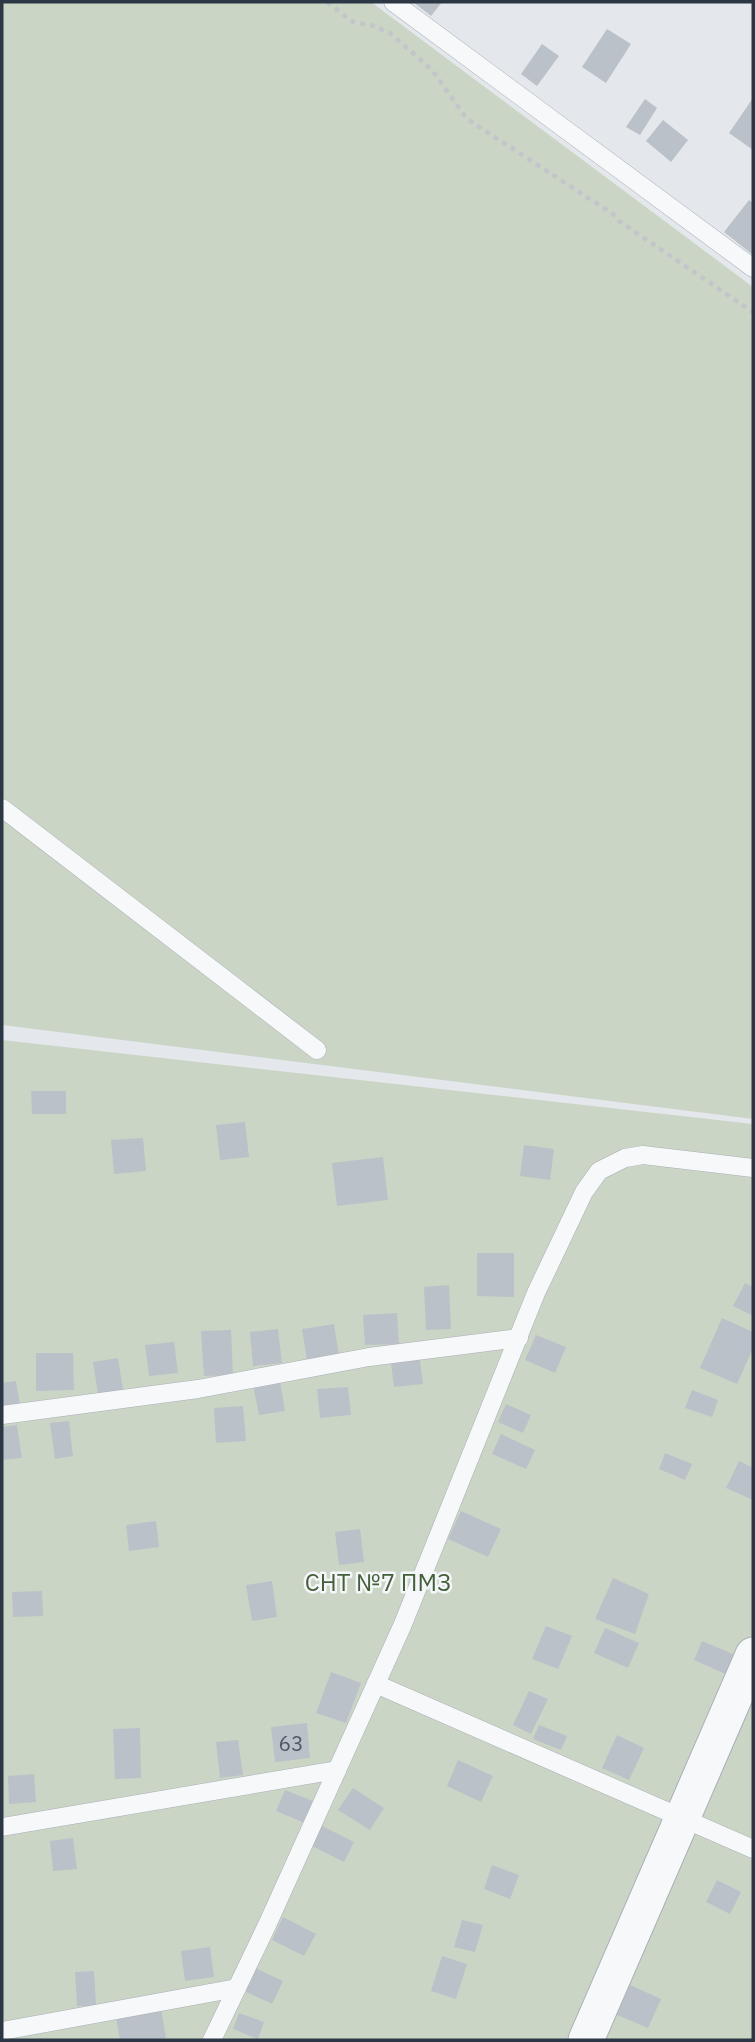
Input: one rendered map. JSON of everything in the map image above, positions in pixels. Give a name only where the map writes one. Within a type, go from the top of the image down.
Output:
[{"type":"street","points":[[586,2040],[753,1655]]},
{"type":"lane","points":[[393,2],[753,268]]},
{"type":"lane","points":[[2,808],[317,1049]]},
{"type":"lane","points":[[212,2040],[403,1623],[536,1293],[584,1192],[598,1171],[625,1158],[643,1155],[753,1168]]},
{"type":"lane","points":[[2,1415],[198,1389],[369,1357],[519,1338]]},
{"type":"lane","points":[[376,1684],[753,1849]]},
{"type":"lane","points":[[2,1827],[337,1770]]},
{"type":"lane","points":[[2,2031],[28,2033],[237,1988]]},
{"type":"path","points":[[327,2],[353,22],[374,26],[390,33],[432,70],[467,119],[543,166],[753,312]]},
{"type":"green space","points":[[2,2],[371,2],[753,287],[753,1119],[2,1025]]},
{"type":"green space","name":"СНТ №7 ПМЗ","points":[[2,1040],[753,1124],[753,2040],[2,2040]]},
{"type":"building","points":[[413,2],[442,2],[431,16]]},
{"type":"building","points":[[607,29],[631,44],[606,83],[582,67]]},
{"type":"building","points":[[542,44],[559,56],[537,86],[521,74]]},
{"type":"building","points":[[753,98],[753,150],[729,133]]},
{"type":"building","points":[[645,99],[657,108],[640,135],[626,127]]},
{"type":"building","points":[[663,120],[688,140],[671,162],[646,141]]},
{"type":"building","points":[[749,200],[753,203],[753,255],[724,232]]},
{"type":"building","points":[[31,1091],[66,1091],[66,1114],[32,1114]]},
{"type":"building","points":[[245,1122],[249,1157],[220,1160],[216,1125]]},
{"type":"building","points":[[143,1138],[146,1171],[114,1174],[111,1140]]},
{"type":"building","points":[[524,1145],[554,1149],[550,1180],[520,1176]]},
{"type":"building","points":[[383,1157],[388,1200],[337,1206],[332,1163]]},
{"type":"building","points":[[477,1253],[514,1253],[514,1297],[477,1296]]},
{"type":"building","points":[[745,1283],[753,1287],[753,1316],[733,1306]]},
{"type":"building","points":[[449,1285],[451,1329],[426,1330],[424,1287]]},
{"type":"building","points":[[397,1313],[399,1344],[365,1345],[363,1315]]},
{"type":"building","points":[[722,1318],[753,1332],[753,1348],[737,1384],[700,1368]]},
{"type":"building","points":[[334,1324],[339,1355],[307,1360],[302,1329]]},
{"type":"building","points":[[278,1329],[282,1363],[253,1366],[250,1332]]},
{"type":"building","points":[[231,1330],[233,1375],[204,1376],[201,1331]]},
{"type":"building","points":[[536,1335],[566,1347],[555,1373],[525,1360]]},
{"type":"building","points":[[174,1342],[178,1373],[149,1376],[145,1345]]},
{"type":"building","points":[[36,1353],[73,1353],[74,1390],[36,1391]]},
{"type":"building","points":[[118,1358],[123,1390],[98,1394],[93,1362]]},
{"type":"building","points":[[420,1360],[423,1384],[394,1387],[391,1363]]},
{"type":"building","points":[[16,1381],[20,1405],[2,1407],[2,1383]]},
{"type":"building","points":[[280,1381],[285,1411],[259,1415],[253,1385]]},
{"type":"building","points":[[348,1387],[351,1415],[320,1418],[317,1389]]},
{"type":"building","points":[[692,1390],[718,1400],[712,1417],[685,1408]]},
{"type":"building","points":[[506,1404],[531,1415],[523,1433],[498,1422]]},
{"type":"building","points":[[243,1406],[246,1441],[216,1443],[214,1408]]},
{"type":"building","points":[[69,1421],[73,1456],[55,1459],[50,1423]]},
{"type":"building","points":[[17,1425],[22,1458],[2,1460],[2,1427]]},
{"type":"building","points":[[501,1434],[535,1450],[526,1469],[492,1454]]},
{"type":"building","points":[[665,1453],[692,1464],[685,1480],[659,1469]]},
{"type":"building","points":[[739,1461],[753,1468],[753,1500],[726,1488]]},
{"type":"building","points":[[461,1511],[501,1529],[488,1557],[448,1539]]},
{"type":"building","points":[[156,1521],[159,1547],[129,1551],[126,1525]]},
{"type":"building","points":[[360,1529],[364,1562],[339,1565],[335,1532]]},
{"type":"building","points":[[613,1578],[649,1594],[635,1634],[595,1619]]},
{"type":"building","points":[[272,1581],[277,1617],[252,1621],[246,1585]]},
{"type":"building","points":[[42,1591],[43,1616],[13,1617],[12,1592]]},
{"type":"building","points":[[546,1626],[572,1636],[558,1669],[532,1659]]},
{"type":"building","points":[[605,1628],[639,1643],[628,1668],[594,1653]]},
{"type":"building","points":[[702,1641],[738,1656],[730,1676],[694,1660]]},
{"type":"building","points":[[331,1672],[361,1683],[346,1723],[316,1713]]},
{"type":"building","points":[[529,1691],[548,1699],[531,1734],[513,1725]]},
{"type":"building","points":[[307,1723],[310,1758],[275,1762],[271,1727]]},
{"type":"building","points":[[539,1725],[567,1736],[561,1750],[533,1739]]},
{"type":"building","points":[[140,1728],[141,1778],[115,1779],[113,1729]]},
{"type":"building","points":[[617,1735],[644,1748],[629,1780],[602,1768]]},
{"type":"building","points":[[238,1740],[243,1775],[220,1778],[216,1742]]},
{"type":"building","points":[[458,1760],[493,1776],[481,1802],[447,1786]]},
{"type":"building","points":[[34,1774],[36,1802],[9,1804],[8,1776]]},
{"type":"building","points":[[353,1788],[384,1808],[370,1830],[338,1810]]},
{"type":"building","points":[[285,1790],[313,1801],[305,1823],[276,1811]]},
{"type":"building","points":[[322,1826],[354,1842],[344,1862],[312,1846]]},
{"type":"building","points":[[73,1838],[77,1869],[53,1871],[50,1841]]},
{"type":"building","points":[[492,1865],[519,1875],[510,1899],[484,1889]]},
{"type":"building","points":[[717,1880],[741,1892],[730,1914],[706,1902]]},
{"type":"building","points":[[283,1917],[316,1934],[304,1956],[272,1940]]},
{"type":"building","points":[[462,1920],[483,1925],[475,1952],[454,1947]]},
{"type":"building","points":[[210,1947],[214,1977],[185,1981],[181,1951]]},
{"type":"building","points":[[442,1956],[467,1964],[456,1999],[431,1991]]},
{"type":"building","points":[[253,1967],[283,1981],[272,2004],[242,1990]]},
{"type":"building","points":[[94,1971],[96,2006],[77,2006],[75,1972]]},
{"type":"building","points":[[630,1985],[661,1999],[648,2028],[617,2015]]},
{"type":"building","points":[[161,2009],[166,2038],[120,2040],[116,2017]]},
{"type":"building","points":[[239,2013],[264,2022],[258,2039],[233,2029]]}]
